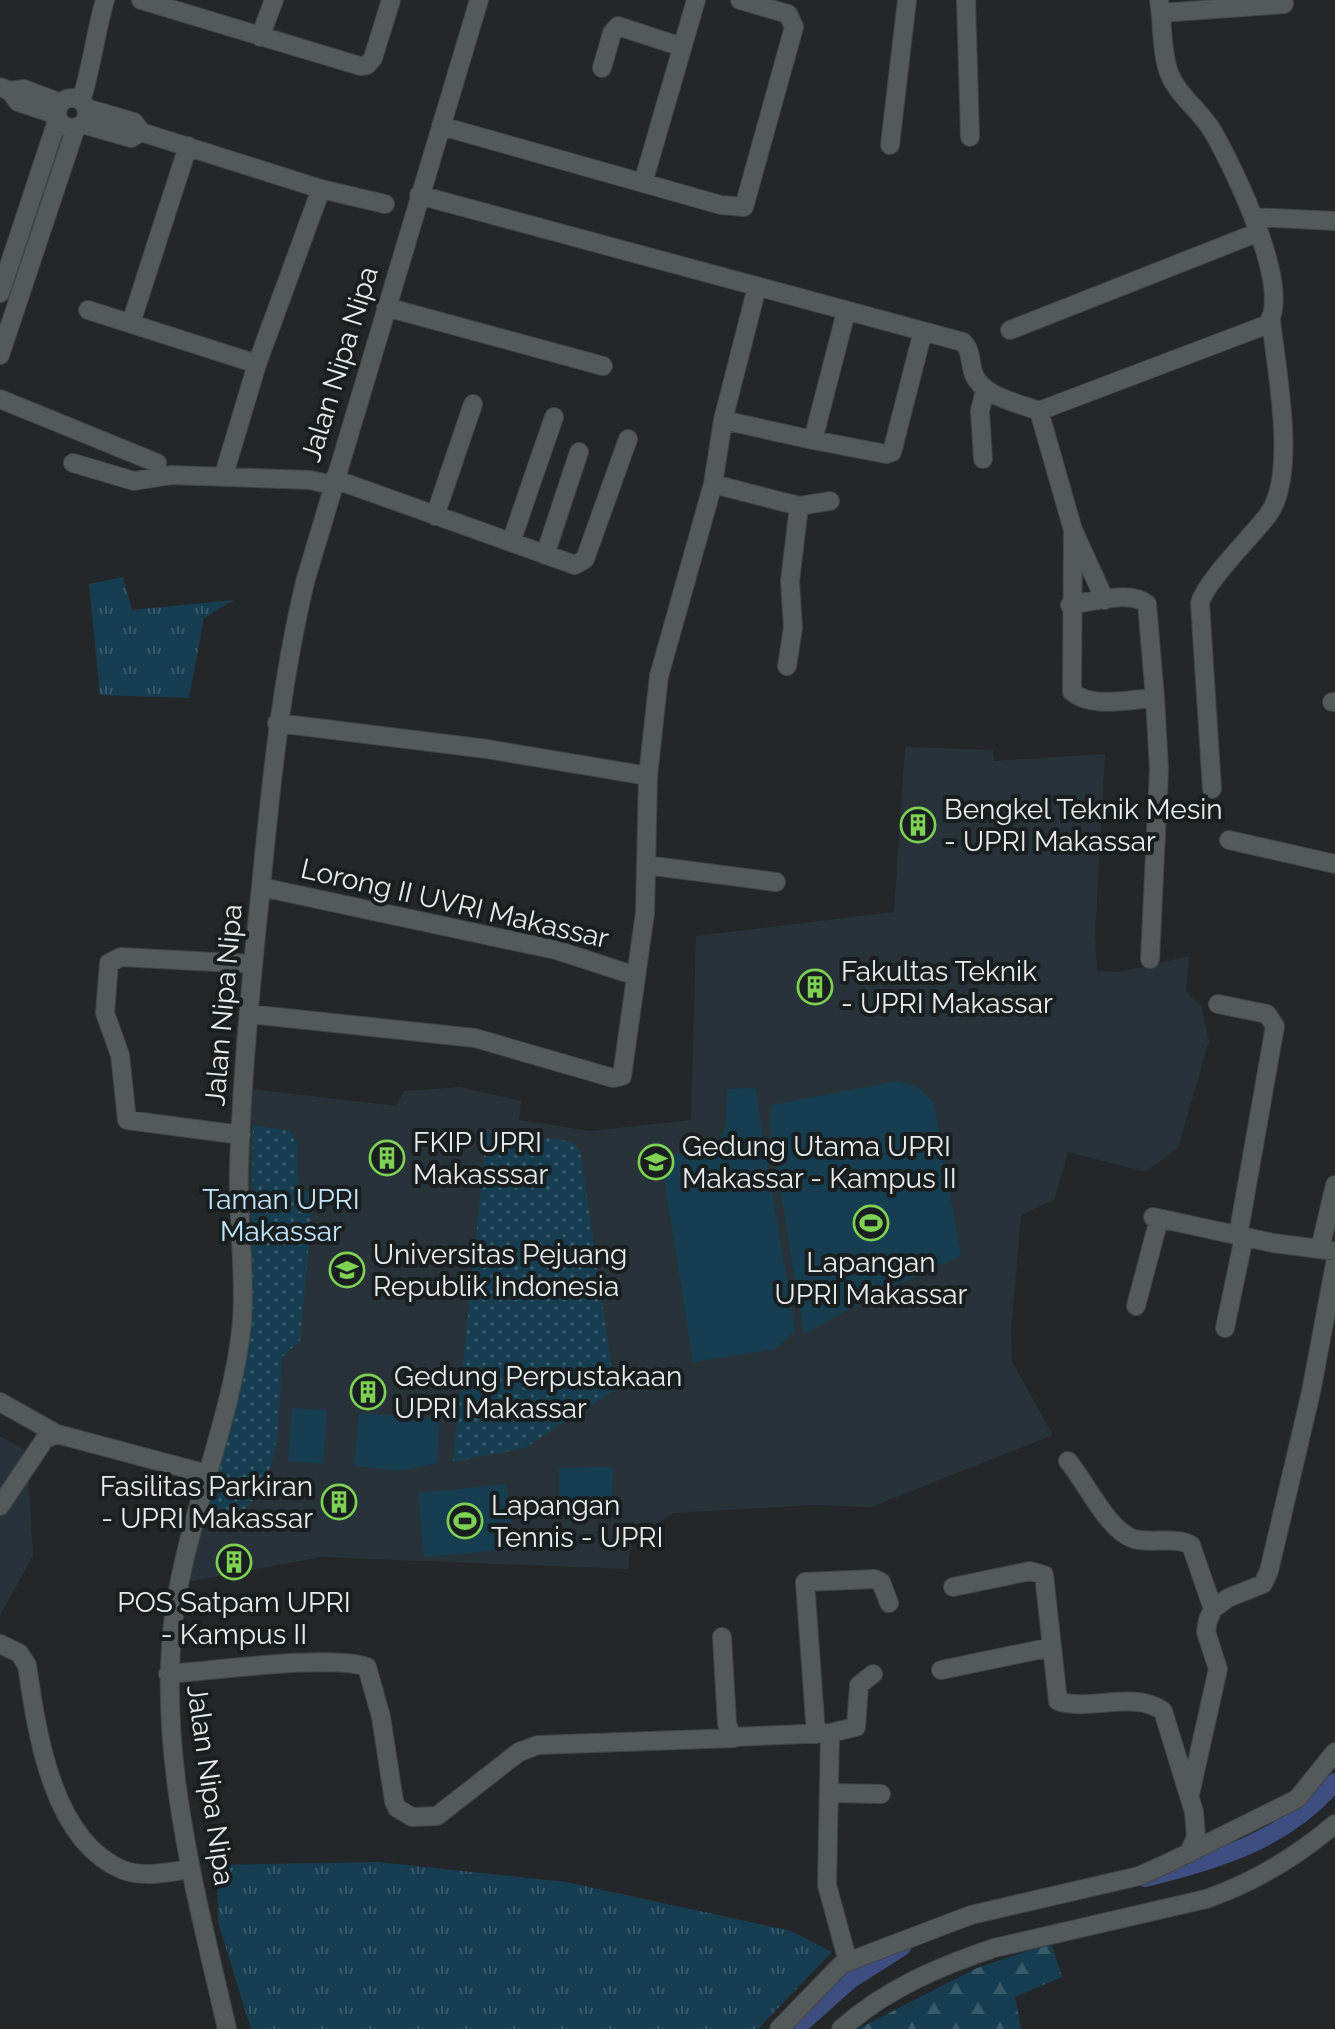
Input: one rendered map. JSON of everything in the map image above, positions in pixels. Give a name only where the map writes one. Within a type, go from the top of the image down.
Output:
[{"type":"street","points":[[0,355],[71,112],[81,61],[92,45],[105,0]]},
{"type":"street","points":[[260,37],[274,0]]},
{"type":"street","points":[[151,2],[360,66],[367,65],[373,58],[391,0]]},
{"type":"street","name":"Jalan Nipa Nipa","points":[[227,2029],[191,1869],[170,1714],[168,1674],[176,1604],[241,1333],[241,1135],[252,964],[277,723],[289,649],[333,482],[479,0]]},
{"type":"street","points":[[643,183],[696,0]]},
{"type":"street","points":[[441,126],[733,208],[748,204],[794,27],[788,14],[740,0]]},
{"type":"street","points":[[890,145],[907,0]]},
{"type":"street","points":[[966,0],[970,137]]},
{"type":"street","points":[[1212,789],[1200,603],[1267,516],[1277,497],[1282,459],[1271,320],[1274,297],[1256,224],[1211,128],[1170,75],[1160,7],[1284,4]]},
{"type":"street","points":[[602,68],[612,33],[618,26],[682,47]]},
{"type":"street","points":[[5,89],[18,102],[134,122],[141,132],[321,189],[385,204]]},
{"type":"street","points":[[0,293],[71,112]]},
{"type":"street","points":[[131,323],[188,146]]},
{"type":"street","points":[[226,468],[257,364],[321,189]]},
{"type":"street","points":[[419,195],[967,345],[976,378],[985,390],[1039,411],[1266,325],[1271,320]]},
{"type":"street","points":[[1010,330],[1256,224],[1335,221]]},
{"type":"street","points":[[249,1014],[475,1038],[617,1078],[623,1074],[645,913],[648,776],[659,676],[713,484],[723,420],[757,287]]},
{"type":"street","points":[[386,307],[603,366]]},
{"type":"street","points":[[88,310],[257,364]]},
{"type":"street","points":[[813,440],[846,312]]},
{"type":"street","points":[[723,420],[886,454],[892,452],[923,331]]},
{"type":"street","points":[[983,459],[980,411],[985,390]]},
{"type":"street","points":[[0,399],[157,463]]},
{"type":"street","points":[[435,516],[473,404]]},
{"type":"street","points":[[1039,411],[1073,530],[1105,600]]},
{"type":"street","points":[[511,542],[554,417]]},
{"type":"street","points":[[73,463],[134,481],[171,475],[333,482],[575,565],[585,559],[628,439]]},
{"type":"street","points":[[545,555],[579,452]]},
{"type":"street","points":[[713,484],[799,506],[819,500],[830,501]]},
{"type":"street","points":[[787,666],[793,628],[790,581],[799,506]]},
{"type":"street","points":[[1073,530],[1070,605],[1071,686],[1074,695],[1094,701],[1155,698]]},
{"type":"street","points":[[1070,605],[1136,599],[1147,604],[1159,770],[1150,959]]},
{"type":"street","points":[[277,723],[487,749],[648,776]]},
{"type":"street","points":[[1229,840],[1335,864]]},
{"type":"street","points":[[646,865],[776,882]]},
{"type":"street","name":"Lorong II UVRI Makassar","points":[[261,887],[541,947],[636,976]]},
{"type":"street","points":[[241,1135],[127,1120],[120,1055],[105,1013],[106,984],[109,963],[115,958],[252,964]]},
{"type":"street","points":[[1218,1004],[1267,1014],[1275,1026],[1225,1328]]},
{"type":"street","points":[[1136,1306],[1156,1218],[1241,1237],[1327,1250],[1335,1185]]},
{"type":"street","points":[[1190,1794],[1218,1669],[1206,1632],[1221,1604],[1263,1584],[1269,1571],[1311,1392],[1335,1264]]},
{"type":"street","points":[[0,1402],[57,1434],[207,1474]]},
{"type":"street","points":[[0,1506],[45,1439],[57,1434]]},
{"type":"street","points":[[1068,1461],[1086,1482],[1099,1507],[1128,1537],[1191,1545],[1221,1604]]},
{"type":"street","points":[[953,1587],[1038,1571],[1046,1579],[1060,1703],[1125,1702],[1161,1709],[1190,1794],[1196,1838],[1188,1854]]},
{"type":"street","points":[[848,1962],[827,1885],[825,1851],[830,1793],[805,1583],[822,1579],[874,1579],[881,1582],[889,1603]]},
{"type":"street","points":[[722,1637],[727,1724],[735,1738]]},
{"type":"street","points":[[0,1644],[19,1653],[27,1665],[53,1778],[64,1814],[77,1836],[94,1853],[125,1871],[153,1874],[191,1869]]},
{"type":"street","points":[[941,1670],[1052,1647]]},
{"type":"street","points":[[168,1674],[318,1664],[352,1663],[367,1667],[381,1717],[394,1801],[397,1808],[412,1817],[437,1816],[519,1752],[538,1745],[735,1738],[823,1733],[856,1727],[859,1685],[873,1674]]},
{"type":"street","points":[[779,2029],[848,1962],[971,1915],[1139,1876],[1297,1799],[1335,1752]]},
{"type":"street","points":[[830,1793],[881,1794]]},
{"type":"street","points":[[841,2029],[901,1985],[963,1958],[1006,1945],[1206,1899],[1238,1888],[1307,1848],[1335,1824]]},
{"type":"shaded area","name":"Gedung Utama UPRI Makassar - Kampus II","points":[[905,747],[993,750],[994,761],[1105,754],[1095,936],[1097,971],[1120,972],[1189,956],[1186,992],[1201,1006],[1209,1041],[1178,1148],[1145,1172],[1068,1152],[1054,1200],[1021,1215],[1011,1331],[1012,1362],[1053,1435],[871,1507],[813,1505],[673,1513],[631,1542],[628,1569],[321,1557],[188,1582],[235,1395],[251,1089],[396,1106],[404,1091],[460,1087],[521,1101],[519,1120],[591,1131],[691,1120],[696,936],[894,912]]},
{"type":"shaded area","points":[[0,1436],[27,1451],[33,1556],[0,1615]]},
{"type":"green space","points":[[123,577],[132,610],[234,600],[204,618],[189,698],[100,695],[89,584]]},
{"type":"green space","name":"Lapangan UPRI Makassar","points":[[897,1081],[918,1087],[934,1103],[961,1256],[873,1296],[804,1334],[770,1126],[771,1105]]},
{"type":"green space","points":[[755,1088],[795,1331],[776,1349],[693,1362],[661,1157],[716,1148],[726,1126],[727,1089]]},
{"type":"green space","name":"Taman UPRI Makassar","points":[[253,1125],[290,1131],[297,1143],[298,1185],[313,1197],[300,1341],[282,1357],[276,1445],[263,1484],[235,1518],[214,1528],[201,1524],[251,1304]]},
{"type":"green space","points":[[487,1130],[573,1142],[580,1151],[615,1390],[524,1448],[453,1462]]},
{"type":"green space","points":[[292,1408],[327,1410],[323,1464],[288,1461]]},
{"type":"green space","points":[[359,1413],[440,1419],[437,1463],[402,1471],[354,1466]]},
{"type":"green space","points":[[613,1467],[612,1502],[559,1501],[559,1468]]},
{"type":"green space","name":"Lapangan Tennis - UPRI","points":[[507,1484],[513,1549],[424,1557],[418,1493]]},
{"type":"green space","points":[[378,1862],[566,1882],[791,1931],[832,1952],[758,2029],[251,2029],[218,1922],[217,1865]]},
{"type":"green space","points":[[1051,1943],[1062,1977],[1015,1997],[1021,2029],[858,2029],[977,1968]]},
{"type":"waterway","points":[[1145,1878],[1198,1864],[1272,1833],[1295,1819],[1335,1782]]},
{"type":"waterway","points":[[795,2029],[850,1980],[902,1947]]},
{"type":"place","name":"Bengkel Teknik Mesin - UPRI Makassar","points":[[918,825]]},
{"type":"place","name":"Fakultas Teknik - UPRI Makassar","points":[[815,987]]},
{"type":"place","name":"FKIP UPRI Makasssar","points":[[387,1158]]},
{"type":"place","name":"Gedung Utama UPRI Makassar - Kampus II","points":[[656,1162]]},
{"type":"place","name":"Lapangan UPRI Makassar","points":[[871,1223]]},
{"type":"place","name":"Universitas Pejuang Republik Indonesia","points":[[347,1270]]},
{"type":"place","name":"Gedung Perpustakaan UPRI Makassar","points":[[368,1392]]},
{"type":"place","name":"Fasilitas Parkiran - UPRI Makassar","points":[[339,1502]]},
{"type":"place","name":"Lapangan Tennis - UPRI","points":[[465,1521]]},
{"type":"place","name":"POS Satpam UPRI - Kampus II","points":[[234,1562]]}]
